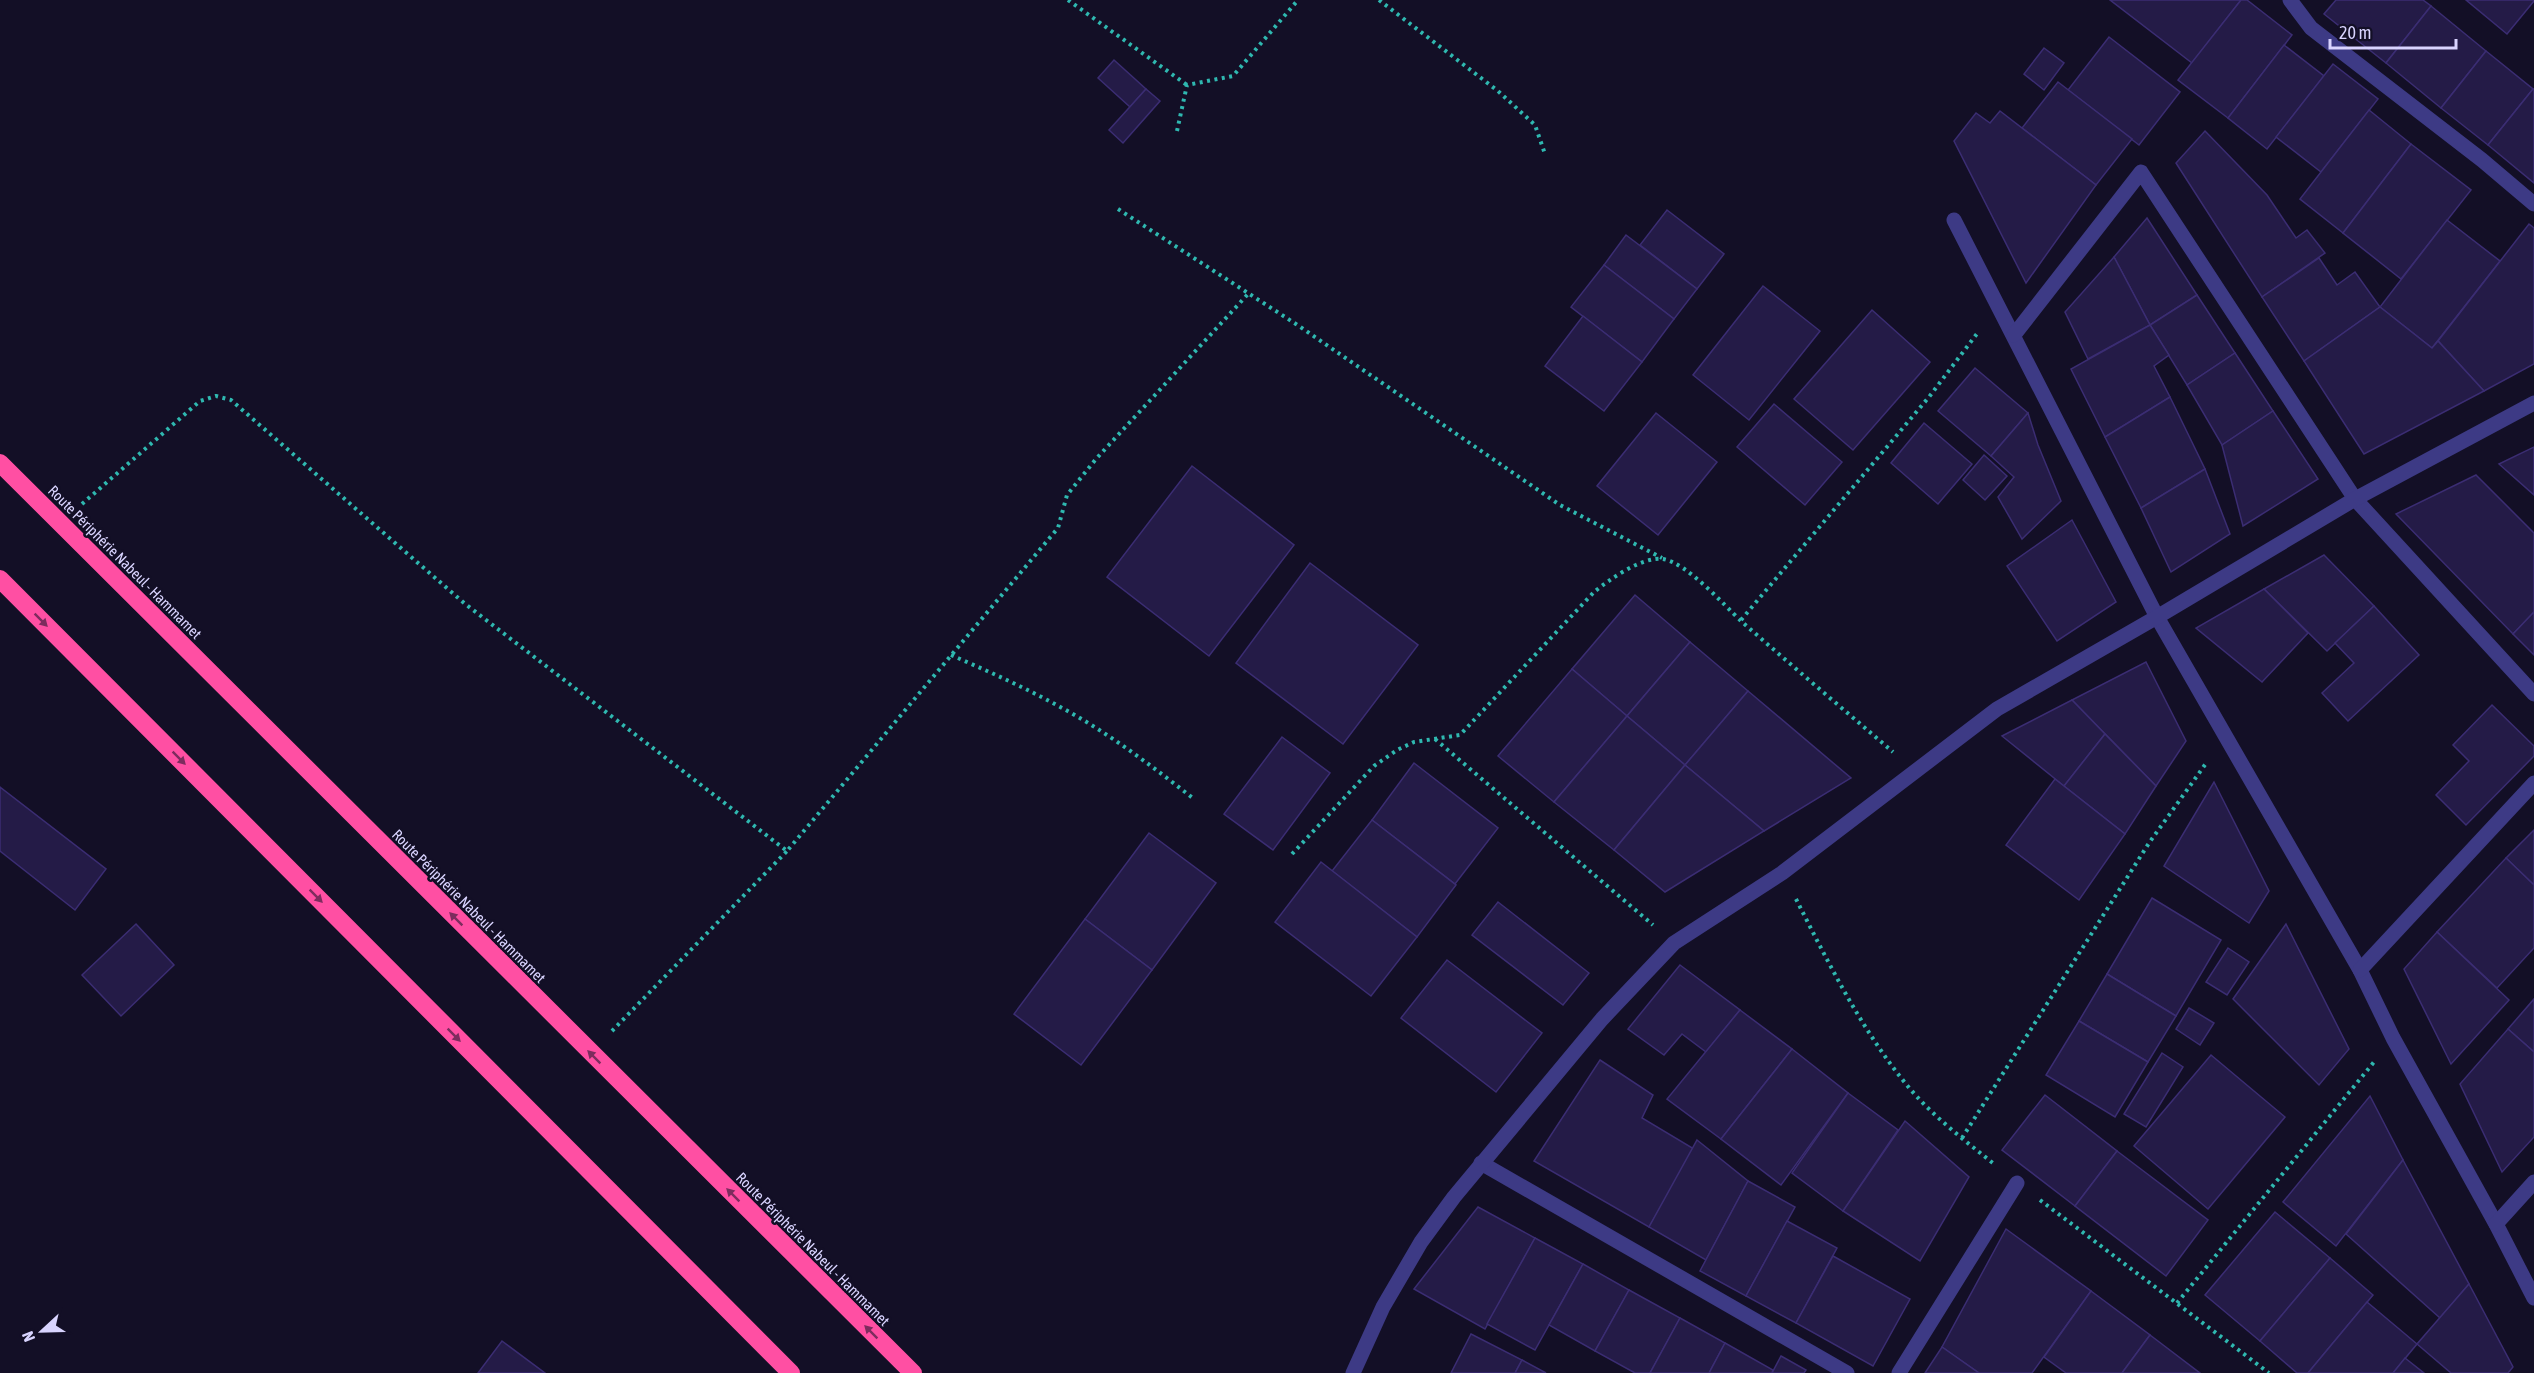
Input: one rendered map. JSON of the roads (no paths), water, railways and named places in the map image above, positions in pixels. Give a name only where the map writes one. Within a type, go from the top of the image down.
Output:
[{"type":"highway","name":"Route Périphérie Nabeul - Hammamet","points":[[0,463],[913,1373]]},
{"type":"highway","points":[[0,579],[791,1373]]},
{"type":"street","points":[[2290,0],[2311,28],[2482,160],[2534,204]]},
{"type":"street","points":[[2014,335],[2141,172],[2355,499],[2534,694]]},
{"type":"street","points":[[1954,220],[2157,617],[2360,970],[2393,1038],[2496,1224],[2534,1298]]},
{"type":"street","points":[[1353,1373],[1383,1307],[1421,1242],[1481,1163],[1602,1019],[1674,943],[1782,873],[1997,709],[2355,499],[2534,404]]},
{"type":"street","points":[[2360,970],[2534,783]]},
{"type":"street","points":[[1481,1163],[1847,1373]]},
{"type":"street","points":[[2496,1224],[2534,1182]]},
{"type":"street","points":[[1899,1373],[2017,1183]]}]
